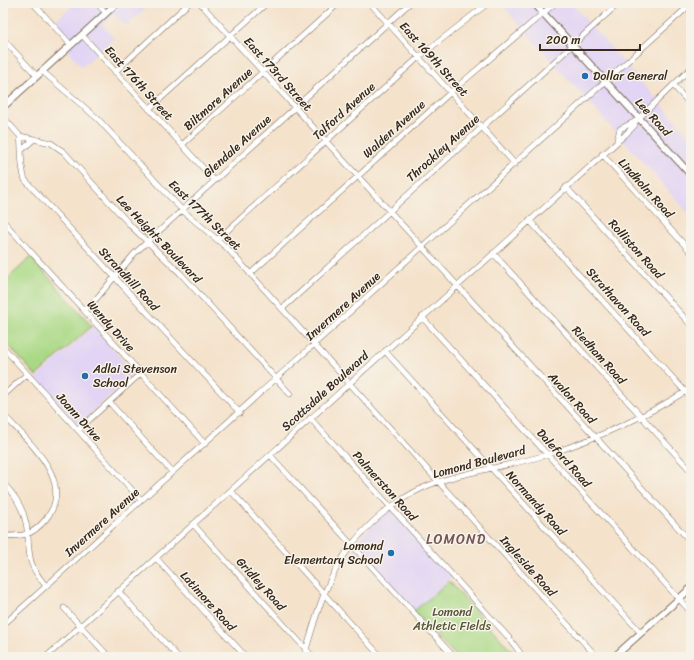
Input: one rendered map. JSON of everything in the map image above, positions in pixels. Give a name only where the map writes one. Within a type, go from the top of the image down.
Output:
[{"type":"main road","points":[[3,107],[117,3]]},
{"type":"main road","name":"Lee Road","points":[[534,3],[606,82],[636,120],[691,175]]},
{"type":"main road","points":[[614,657],[691,588]]},
{"type":"street","points":[[33,3],[71,45]]},
{"type":"street","points":[[97,3],[106,13]]},
{"type":"street","points":[[115,72],[190,3]]},
{"type":"street","name":"East 173rd Street","points":[[200,3],[439,266]]},
{"type":"street","points":[[149,109],[266,3]]},
{"type":"street","name":"Biltmore Avenue","points":[[182,145],[339,3]]},
{"type":"street","name":"East 169th Street","points":[[370,3],[515,164]]},
{"type":"street","name":"Glendale Avenue","points":[[84,310],[96,299],[114,277],[148,241],[387,22],[410,3]]},
{"type":"street","name":"Talford Avenue","points":[[218,239],[418,57],[488,3]]},
{"type":"street","name":"Walden Avenue","points":[[250,274],[451,92],[555,3]]},
{"type":"street","name":"Throckley Avenue","points":[[282,310],[619,3]]},
{"type":"street","name":"Invermere Avenue","points":[[4,621],[46,586],[172,472],[277,380],[691,4]]},
{"type":"street","name":"East 176th Street","points":[[82,35],[214,180]]},
{"type":"street","name":"East 177th Street","points":[[3,39],[40,74],[97,118],[182,210],[218,239],[331,364]]},
{"type":"street","name":"Scottsdale Boulevard","points":[[46,657],[635,125],[636,120],[691,68]]},
{"type":"street","points":[[673,85],[691,105]]},
{"type":"street","points":[[3,117],[20,136]]},
{"type":"street","name":"Lee Heights Boulevard","points":[[20,136],[51,143],[64,152],[131,226],[148,241],[290,394]]},
{"type":"street","name":"Strandhill Road","points":[[20,136],[22,170],[25,180],[240,413]]},
{"type":"street","points":[[22,150],[34,139]]},
{"type":"street","name":"Lindholm Road","points":[[602,154],[691,252]]},
{"type":"street","name":"Rolliston Road","points":[[566,187],[691,326]]},
{"type":"street","name":"Wendy Drive","points":[[3,220],[140,374],[205,444]]},
{"type":"street","name":"Strathavon Road","points":[[529,220],[691,398]]},
{"type":"street","name":"Riedham Road","points":[[493,253],[691,471]]},
{"type":"street","name":"Avalon Road","points":[[439,266],[594,438],[690,541]]},
{"type":"street","name":"Daleford Road","points":[[422,317],[691,612]]},
{"type":"street","name":"Joann Drive","points":[[3,347],[141,500]]},
{"type":"street","name":"Normandy Road","points":[[385,351],[641,633]]},
{"type":"street","name":"Ingleside Road","points":[[331,364],[597,657]]},
{"type":"street","points":[[3,396],[28,374]]},
{"type":"street","points":[[78,430],[140,374]]},
{"type":"street","name":"Lomond Boulevard","points":[[304,657],[323,592],[352,544],[371,523],[413,493],[438,482],[547,455],[594,438],[641,416],[691,388]]},
{"type":"street","points":[[109,402],[172,472]]},
{"type":"street","points":[[3,414],[47,463],[52,474],[56,494],[50,514],[27,536],[3,536]]},
{"type":"street","name":"Palmerston Road","points":[[310,418],[510,639],[523,657]]},
{"type":"street","points":[[270,454],[454,657]]},
{"type":"street","points":[[3,482],[22,511],[26,523],[30,561],[33,570],[46,586]]},
{"type":"street","points":[[231,491],[381,657]]},
{"type":"street","points":[[690,541],[691,510]]},
{"type":"street","name":"Gridley Road","points":[[193,524],[313,657]]},
{"type":"street","name":"Latimore Road","points":[[156,558],[246,657]]},
{"type":"street","points":[[118,591],[178,657]]},
{"type":"street","points":[[64,608],[109,657]]},
{"type":"shaded area","points":[[75,3],[152,3],[126,26],[114,14],[102,24],[114,38],[82,67],[64,47],[71,40],[54,22]]},
{"type":"shaded area","points":[[500,3],[571,3],[590,24],[691,138],[691,216]]},
{"type":"shaded area","name":"Adlai Stevenson School","points":[[94,326],[134,374],[78,425],[35,379]]},
{"type":"shaded area","points":[[391,508],[453,577],[413,612],[352,545]]},
{"type":"green space","points":[[31,257],[92,326],[36,376],[3,339],[3,283]]},
{"type":"green space","name":"Lomond Athletic Fields","points":[[449,581],[517,657],[457,657],[413,612]]},
{"type":"place","name":"Dollar General","points":[[585,76]]},
{"type":"place","name":"Adlai Stevenson School","points":[[85,376]]},
{"type":"place","name":"Lomond Elementary School","points":[[391,553]]},
{"type":"district","name":"LOMOND","points":[[456,539]]}]
